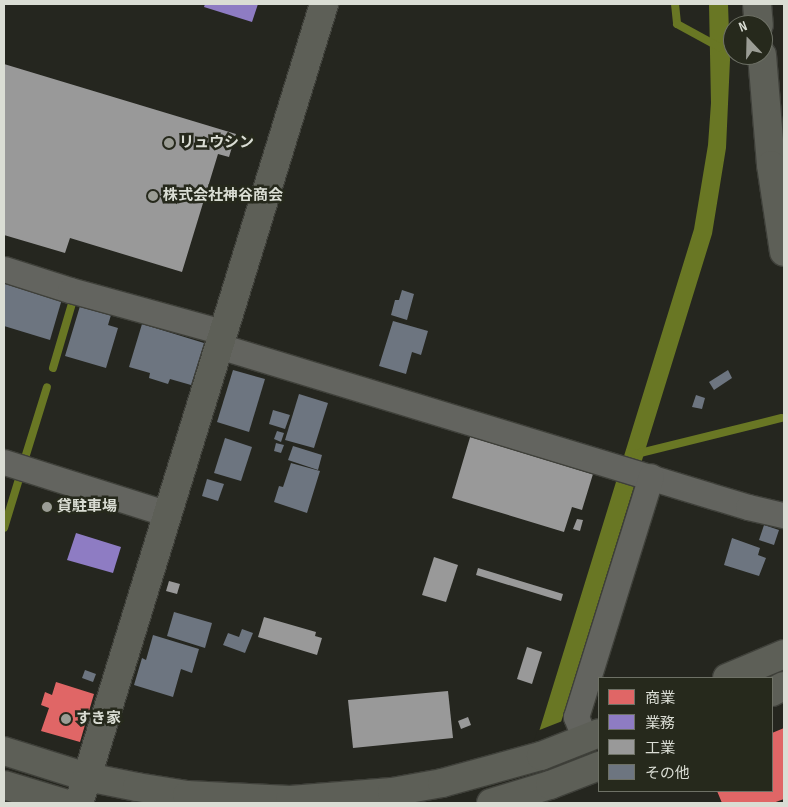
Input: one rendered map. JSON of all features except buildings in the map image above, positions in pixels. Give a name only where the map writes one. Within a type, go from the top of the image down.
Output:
[{"type":"street","points":[[79,803],[324,4]]},
{"type":"street","points":[[763,65],[771,165],[784,252]]},
{"type":"street","points":[[4,270],[748,507],[784,515]]},
{"type":"street","points":[[4,462],[168,514]]},
{"type":"street","points":[[4,751],[87,777],[187,795],[290,800],[392,792],[442,783],[522,762],[582,740],[576,717],[649,475]]},
{"type":"street","points":[[729,677],[784,654]]},
{"type":"street","points":[[501,800],[545,794],[598,767]]},
{"type":"street","points":[[4,785],[64,803]]},
{"type":"shaded area","points":[[709,4],[728,4],[728,15],[723,15],[723,65],[730,65],[726,148],[712,234],[536,803],[517,803],[694,229],[708,145],[711,103]]},
{"type":"pier","points":[[565,720],[539,803],[515,803],[537,731]]},
{"type":"waterway","points":[[675,4],[677,24],[719,47]]},
{"type":"waterway","points":[[53,368],[73,300],[79,302]]},
{"type":"waterway","points":[[25,458],[47,387]]},
{"type":"waterway","points":[[636,454],[782,418]]},
{"type":"waterway","points":[[4,528],[19,479]]},
{"type":"place","name":"リュウシン","points":[[169,143]]},
{"type":"place","name":"株式会社神谷商会","points":[[153,196]]},
{"type":"place","name":"貸駐車場","points":[[47,507]]},
{"type":"place","name":"すき家","points":[[66,719]]}]
